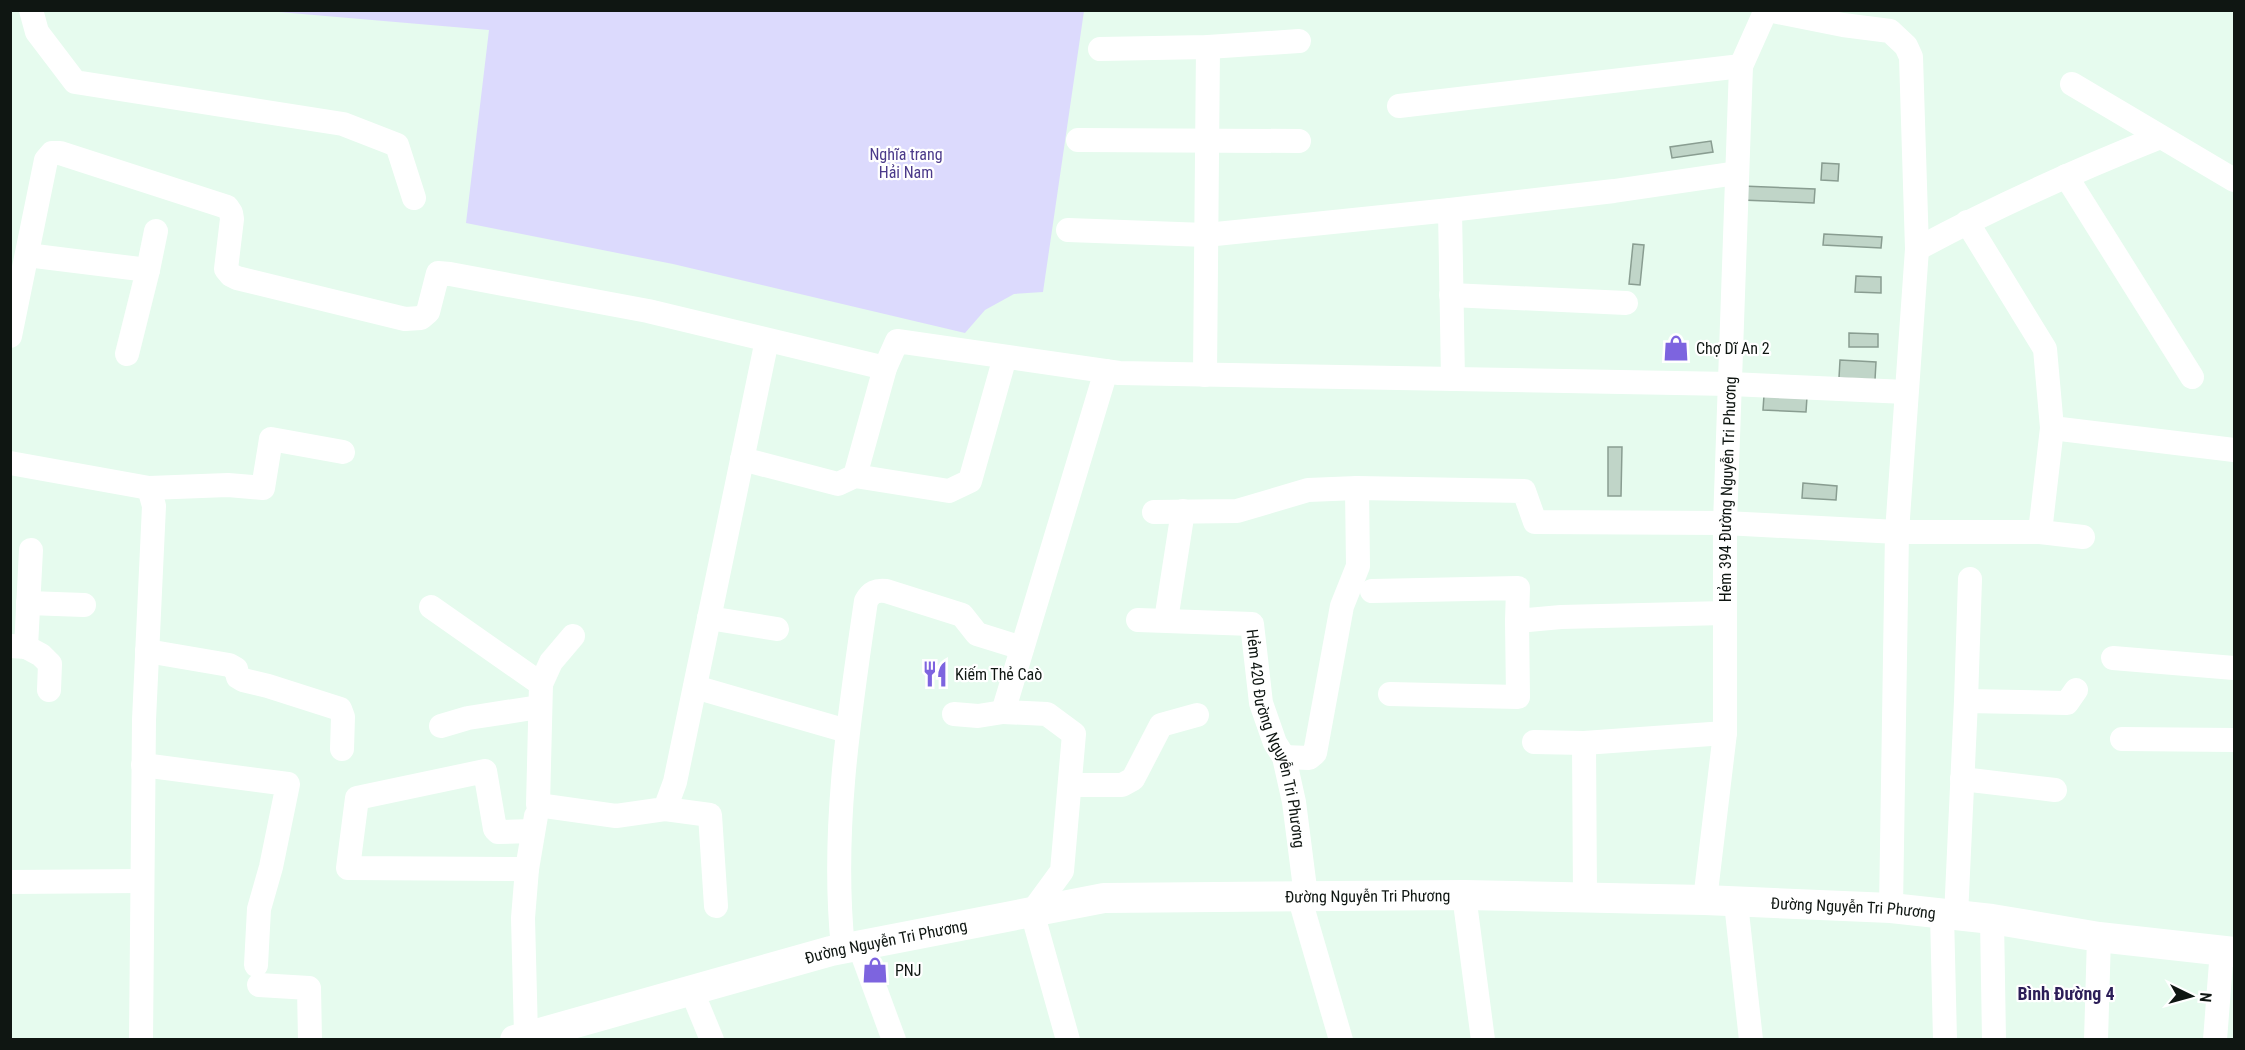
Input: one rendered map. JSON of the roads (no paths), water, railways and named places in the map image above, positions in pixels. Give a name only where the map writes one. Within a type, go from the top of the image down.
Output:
[{"type":"main road","name":"Đường Nguyễn Tri Phương","points":[[520,1037],[691,988],[851,947],[1104,898],[1464,895],[1705,900],[1891,908],[1992,919],[2099,937],[2228,951]]},
{"type":"street","points":[[31,10],[38,32],[75,81],[343,124],[397,145],[414,198]]},
{"type":"street","points":[[1767,10],[1843,25],[1884,29],[1890,31],[1906,46],[1911,57],[1917,249],[1897,532],[1891,908]]},
{"type":"street","name":"Hẻm 394 Đường Nguyễn Tri Phương","points":[[1705,900],[1725,733],[1725,523],[1741,66],[1767,10]]},
{"type":"street","points":[[1100,49],[1208,47],[1299,41]]},
{"type":"street","points":[[1205,375],[1208,47]]},
{"type":"street","points":[[1400,106],[1741,66]]},
{"type":"street","points":[[2072,84],[2226,175],[2235,198]]},
{"type":"street","points":[[1917,249],[1967,222],[2066,176],[2160,137]]},
{"type":"street","points":[[1078,140],[1299,141]]},
{"type":"street","points":[[10,336],[46,160],[52,153],[60,153],[227,207],[232,219],[226,269],[231,276],[237,278],[405,319],[421,318],[428,312],[438,273],[450,274],[648,311],[885,368]]},
{"type":"street","points":[[1068,230],[1206,235],[1614,191],[1737,173]]},
{"type":"street","points":[[2066,176],[2192,377]]},
{"type":"street","points":[[1450,210],[1453,379]]},
{"type":"street","points":[[1967,222],[2045,349],[2052,428],[2040,532]]},
{"type":"street","points":[[127,354],[156,231]]},
{"type":"street","points":[[27,255],[148,270]]},
{"type":"street","points":[[1451,295],[1626,303]]},
{"type":"street","points":[[665,809],[675,782],[767,340]]},
{"type":"street","points":[[855,476],[885,368],[897,341],[1106,372],[1731,384],[1906,392]]},
{"type":"street","points":[[742,459],[838,484],[855,476],[949,491],[970,481],[1005,357]]},
{"type":"street","points":[[1003,712],[1106,372]]},
{"type":"street","points":[[2052,428],[2235,450]]},
{"type":"street","points":[[10,463],[149,488],[228,485],[262,488],[271,439],[344,452]]},
{"type":"street","points":[[141,1040],[143,765],[154,506],[149,488]]},
{"type":"street","points":[[1284,757],[1309,758],[1315,753],[1342,606],[1359,566],[1358,488]]},
{"type":"street","points":[[1154,512],[1237,511],[1308,490],[1358,488],[1524,491],[1535,522],[1725,523],[1897,532],[2040,532],[2083,537]]},
{"type":"street","points":[[1166,620],[1183,511]]},
{"type":"street","points":[[31,550],[28,603],[18,646],[41,655],[50,664],[49,690]]},
{"type":"street","points":[[1945,1040],[1949,915],[1962,779],[1970,579]]},
{"type":"street","points":[[1372,591],[1518,588],[1516,621],[1518,697],[1390,694]]},
{"type":"street","points":[[894,1040],[851,947],[838,902],[838,853],[847,730],[866,601],[870,594],[877,590],[886,591],[962,615],[977,634],[1022,648]]},
{"type":"street","points":[[28,603],[84,605]]},
{"type":"street","points":[[431,607],[539,696]]},
{"type":"street","points":[[1516,621],[1561,617],[1725,613]]},
{"type":"street","points":[[709,618],[777,629]]},
{"type":"street","name":"Hẻm 420 Đường Nguyễn Tri Phương","points":[[1138,621],[1252,624],[1261,703],[1275,743],[1284,757],[1294,802],[1303,896],[1341,1040]]},
{"type":"street","points":[[520,1037],[526,869],[538,805],[539,696],[551,662],[573,636]]},
{"type":"street","points":[[147,651],[229,665],[236,669],[238,677],[243,680],[340,709],[344,717],[342,749]]},
{"type":"street","points":[[2113,658],[2235,668]]},
{"type":"street","points":[[695,687],[847,730]]},
{"type":"street","points":[[1966,701],[2067,703],[2076,690]]},
{"type":"street","points":[[441,726],[539,696]]},
{"type":"street","points":[[954,714],[978,716],[1003,712],[1047,714],[1074,734],[1062,871],[1032,912],[1068,1040]]},
{"type":"street","points":[[1070,786],[1122,785],[1133,778],[1161,725],[1197,715]]},
{"type":"street","points":[[1534,742],[1584,743],[1725,733]]},
{"type":"street","points":[[2122,739],[2235,740]]},
{"type":"street","points":[[1584,743],[1585,897]]},
{"type":"street","points":[[526,869],[348,868],[357,798],[485,764],[495,829],[498,832],[533,831]]},
{"type":"street","points":[[143,765],[288,784],[271,867],[259,909],[258,975],[309,988],[310,1040]]},
{"type":"street","points":[[1962,779],[2055,790]]},
{"type":"street","points":[[538,805],[616,816],[665,809],[710,816],[716,906]]},
{"type":"street","points":[[10,882],[141,880]]},
{"type":"street","points":[[1464,895],[1483,1040]]},
{"type":"street","points":[[1736,903],[1751,1040]]},
{"type":"street","points":[[1992,919],[1994,1040]]},
{"type":"street","points":[[2096,1040],[2099,937]]},
{"type":"street","points":[[2215,1040],[2228,951]]},
{"type":"street","points":[[691,988],[712,1040]]},
{"type":"place","name":"Chợ Dĩ An 2","points":[[1676,348]]},
{"type":"place","name":"Kiếm Thẻ Caò","points":[[935,674]]},
{"type":"place","name":"PNJ","points":[[875,970]]},
{"type":"district","name":"Bình Đường 4","points":[[2066,993]]},
{"type":"park label","name":"Nghĩa trang Hải Nam","points":[[906,163]]}]
